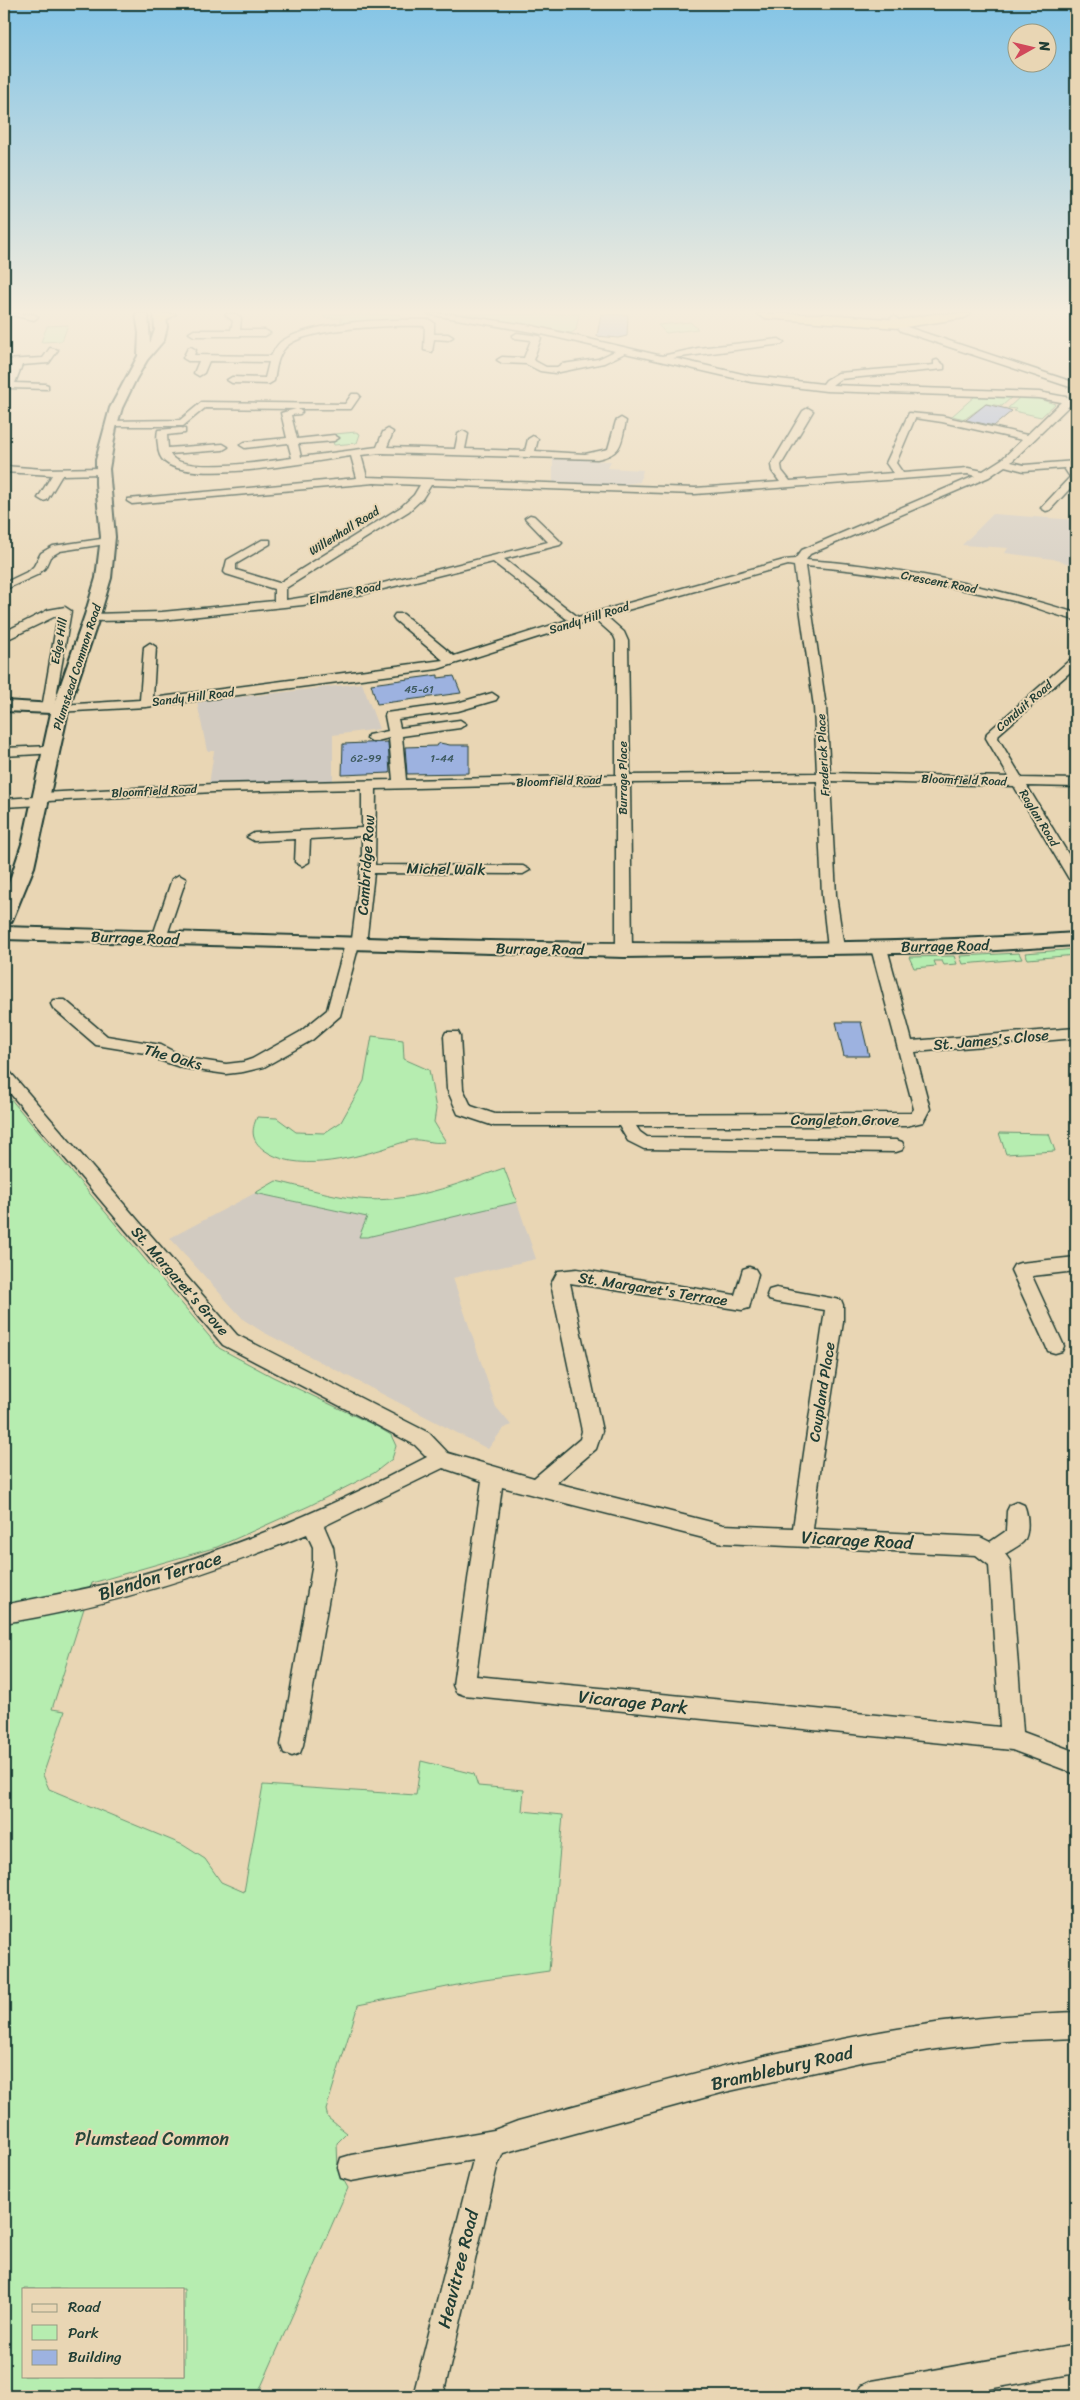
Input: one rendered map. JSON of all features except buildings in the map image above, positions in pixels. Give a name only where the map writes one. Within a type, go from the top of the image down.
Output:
[{"type":"street","name":"Plumstead Common Road","points":[[4,918],[22,879],[32,846],[51,750],[53,704],[93,618],[104,578],[108,541],[102,471],[110,426]]},
{"type":"street","points":[[289,426],[297,460]]},
{"type":"street","points":[[444,441],[463,442],[529,454],[590,456],[608,454],[613,450],[620,426]]},
{"type":"street","points":[[788,485],[777,471],[776,465],[799,426]]},
{"type":"street","points":[[901,477],[891,463],[907,426]]},
{"type":"street","points":[[972,426],[1029,439]]},
{"type":"street","points":[[1009,469],[1029,439],[1044,426]]},
{"type":"street","points":[[181,430],[162,432],[166,459],[171,463],[197,469],[463,442]]},
{"type":"street","points":[[381,450],[388,432]]},
{"type":"street","points":[[245,445],[334,438]]},
{"type":"street","points":[[529,454],[533,439]]},
{"type":"street","points":[[164,451],[223,447]]},
{"type":"street","points":[[355,452],[363,480]]},
{"type":"street","points":[[799,562],[806,552],[985,475],[1009,469],[1072,464],[1075,477],[1046,508]]},
{"type":"street","points":[[4,470],[102,471]]},
{"type":"street","points":[[59,472],[44,495],[61,494]]},
{"type":"street","points":[[132,501],[363,480],[426,477],[467,477],[696,490],[968,472],[985,475]]},
{"type":"street","name":"Willenhall Road","points":[[280,587],[405,509],[418,498],[426,477]]},
{"type":"street","name":"Elmdene Road","points":[[93,618],[162,616],[280,605],[335,597],[556,543],[530,518]]},
{"type":"street","points":[[4,587],[33,573],[39,568],[45,555],[56,548],[108,541]]},
{"type":"street","points":[[266,542],[231,562],[230,572],[280,587],[280,605]]},
{"type":"street","points":[[496,559],[577,622]]},
{"type":"street","name":"Sandy Hill Road","points":[[53,704],[146,703],[416,670],[452,661],[597,615],[777,563],[799,562]]},
{"type":"street","name":"Crescent Road","points":[[799,562],[890,573],[945,583],[1019,599],[1076,617]]},
{"type":"street","name":"Frederick Place","points":[[799,562],[820,707],[829,895],[836,948]]},
{"type":"street","name":"Edge Hill","points":[[4,637],[52,612],[65,611],[53,704]]},
{"type":"street","name":"Burrage Place","points":[[597,615],[620,635],[622,642],[624,951]]},
{"type":"street","points":[[400,617],[452,661]]},
{"type":"street","points":[[146,703],[150,647]]},
{"type":"street","name":"Conduit Road","points":[[1018,782],[994,744],[993,733],[1076,661]]},
{"type":"street","points":[[400,785],[391,716],[458,707],[492,697]]},
{"type":"street","points":[[4,706],[53,704]]},
{"type":"street","points":[[373,738],[394,733],[460,724]]},
{"type":"street","points":[[4,752],[51,750]]},
{"type":"street","name":"Bloomfield Road","points":[[4,803],[214,788],[623,779],[824,776],[1076,784]]},
{"type":"street","name":"Raglan Road","points":[[1018,782],[1076,880]]},
{"type":"street","name":"Cambridge Row","points":[[355,944],[368,868],[369,786]]},
{"type":"street","points":[[254,837],[369,832]]},
{"type":"street","points":[[302,862],[303,835]]},
{"type":"street","points":[[1061,855],[1076,854]]},
{"type":"street","name":"Michel Walk","points":[[368,868],[523,870]]},
{"type":"street","points":[[159,938],[178,879]]},
{"type":"street","name":"Burrage Road","points":[[4,933],[624,951],[965,946],[1076,939]]},
{"type":"street","name":"The Oaks","points":[[59,1004],[102,1041],[156,1049],[165,1056],[183,1063],[226,1069],[243,1067],[258,1063],[306,1036],[334,1012],[355,944]]},
{"type":"street","name":"Congleton Grove","points":[[452,1036],[455,1089],[464,1110],[494,1120],[906,1120],[917,1118],[922,1109],[879,948]]},
{"type":"street","name":"St. James's Close","points":[[906,1047],[1076,1033]]},
{"type":"street","name":"St. Margaret's Grove","points":[[4,1076],[230,1340],[422,1439],[441,1459],[537,1488]]},
{"type":"street","name":"Congleton Grove","points":[[626,1120],[632,1138],[644,1143],[896,1146]]},
{"type":"street","points":[[1055,1346],[1020,1270],[1076,1264]]},
{"type":"street","name":"St. Margaret's Terrace","points":[[537,1488],[589,1443],[592,1431],[560,1284],[564,1276],[577,1276],[742,1304],[749,1274]]},
{"type":"street","name":"Coupland Place","points":[[776,1295],[834,1305],[834,1322],[811,1464],[802,1537]]},
{"type":"street","name":"Blendon Terrace","points":[[4,1614],[120,1589],[222,1557],[312,1521],[441,1459]]},
{"type":"street","name":"Vicarage Park","points":[[493,1476],[464,1685],[1012,1739]]},
{"type":"street","name":"Vicarage Road","points":[[537,1488],[723,1534],[980,1546],[990,1553]]},
{"type":"street","points":[[1018,1510],[1016,1535],[990,1553],[999,1561],[1012,1739],[1076,1763]]},
{"type":"street","points":[[292,1744],[324,1563],[323,1547],[312,1521]]},
{"type":"street","name":"Bramblebury Road","points":[[351,2168],[494,2143],[518,2134],[700,2086],[886,2044],[957,2032],[1024,2025],[1076,2025]]},
{"type":"street","name":"Heavitree Road","points":[[428,2396],[484,2165],[494,2143]]},
{"type":"street","points":[[871,2396],[1076,2359]]},
{"type":"shaded area","points":[[553,459],[611,461],[608,468],[643,470],[640,482],[617,485],[553,482]]},
{"type":"shaded area","points":[[993,514],[1076,520],[1076,566],[1053,559],[1005,553],[1008,548],[962,545]]},
{"type":"shaded area","points":[[362,683],[379,729],[333,735],[333,782],[209,785],[214,751],[207,751],[197,702]]},
{"type":"shaded area","points":[[255,1193],[367,1217],[360,1237],[517,1202],[536,1259],[453,1278],[496,1407],[511,1425],[503,1429],[488,1449],[263,1332],[244,1320],[170,1238]]},
{"type":"green space","points":[[356,432],[360,434],[357,443],[334,445],[333,442],[337,439],[335,434]]},
{"type":"green space","points":[[1076,949],[1076,955],[1028,959],[1025,953]]},
{"type":"green space","points":[[1019,953],[1022,959],[963,964],[960,956]]},
{"type":"green space","points":[[954,956],[957,964],[944,965],[942,961],[934,961],[936,966],[914,968],[909,957]]},
{"type":"green space","points":[[372,1036],[403,1040],[404,1059],[429,1070],[436,1109],[434,1122],[446,1142],[412,1140],[354,1157],[322,1162],[291,1161],[277,1157],[264,1150],[257,1143],[254,1139],[253,1131],[257,1117],[277,1118],[296,1132],[324,1133],[341,1122],[364,1081]]},
{"type":"green space","name":"Plumstead Common","points":[[4,1091],[219,1348],[273,1377],[376,1426],[391,1435],[396,1446],[392,1459],[374,1473],[309,1506],[217,1547],[92,1583],[52,1709],[65,1711],[43,1775],[49,1789],[183,1845],[205,1859],[221,1882],[244,1892],[263,1785],[416,1795],[421,1761],[474,1774],[478,1786],[524,1790],[522,1811],[563,1815],[549,1971],[477,1981],[358,2005],[326,2110],[328,2118],[347,2133],[337,2143],[338,2170],[348,2188],[257,2396],[4,2396]]},
{"type":"green space","points":[[999,1133],[1049,1134],[1055,1151],[1006,1154]]},
{"type":"green space","points":[[504,1168],[517,1202],[367,1237],[359,1237],[367,1217],[255,1193],[276,1181],[349,1198],[396,1199],[433,1191]]}]
